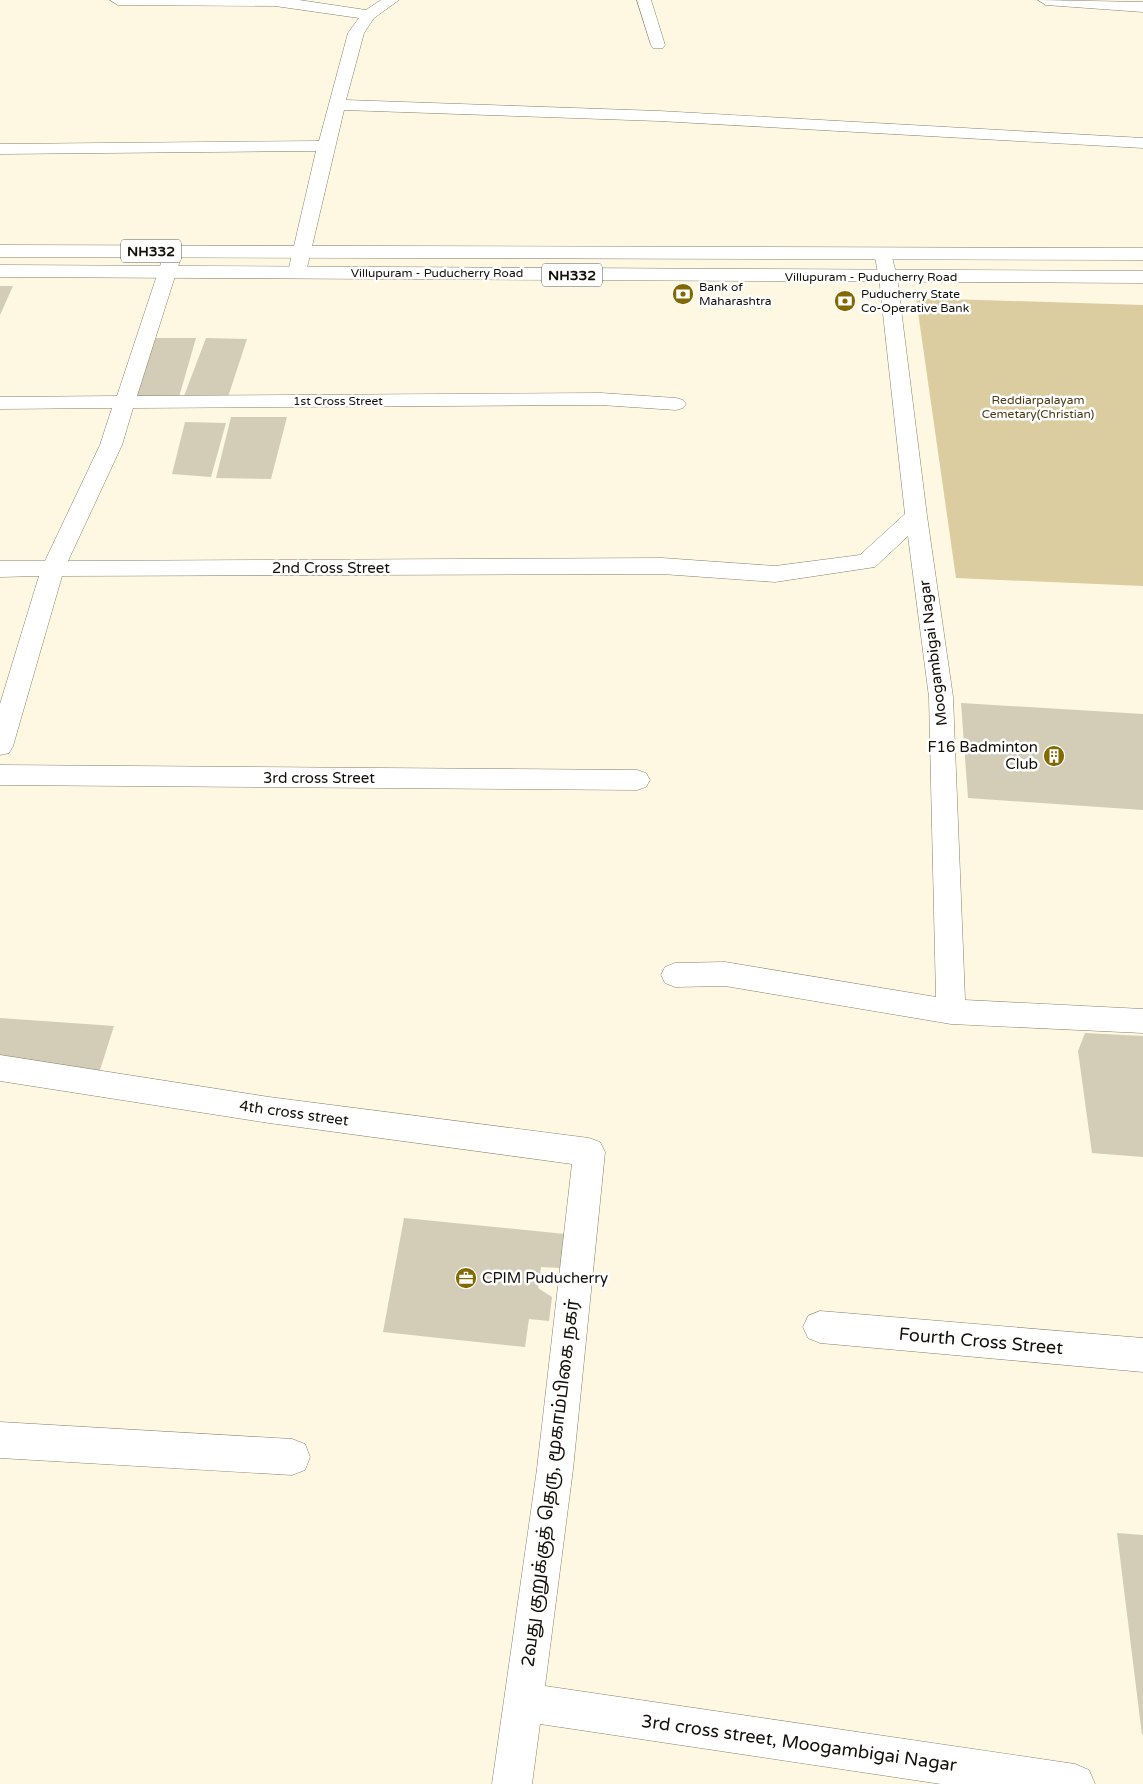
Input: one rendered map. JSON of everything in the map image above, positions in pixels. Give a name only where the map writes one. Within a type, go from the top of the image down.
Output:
[{"type":"main road","points":[[118,0],[275,1],[369,15]]},
{"type":"main road","points":[[297,272],[326,146],[356,33],[369,15],[392,0]]},
{"type":"main road","points":[[1046,0],[1143,7]]},
{"type":"main road","points":[[337,105],[659,116],[1143,143]]},
{"type":"main road","points":[[0,149],[326,146]]},
{"type":"main road","name":"Villupuram - Puducherry Road","points":[[0,250],[1143,254]]},
{"type":"main road","points":[[0,746],[53,569],[111,445],[174,251]]},
{"type":"main road","points":[[443,274],[446,252]]},
{"type":"main road","name":"Moogambigai Nagar","points":[[883,254],[888,277],[916,516],[941,696],[951,1012]]},
{"type":"main road","name":"Villupuram - Puducherry Road","points":[[0,271],[1143,277]]},
{"type":"main road","name":"1st Cross Street","points":[[0,403],[601,399],[676,404]]},
{"type":"main road","name":"2nd Cross Street","points":[[0,568],[662,566],[775,574],[867,562],[916,516]]},
{"type":"main road","name":"3rd cross Street","points":[[0,775],[637,780]]},
{"type":"main road","points":[[675,975],[725,974],[951,1012],[1143,1021]]},
{"type":"main road","name":"4th cross street","points":[[0,1068],[269,1110],[589,1152]]},
{"type":"main road","name":"2வது குறுக்குத் தெரு, மூகாம்பிகை நகர்","points":[[512,1784],[555,1469],[589,1152]]},
{"type":"main road","name":"Fourth Cross Street","points":[[820,1327],[1143,1355]]},
{"type":"main road","points":[[0,1440],[292,1457]]},
{"type":"main road","name":"3rd cross street, Moogambigai Nagar","points":[[523,1702],[1075,1784]]},
{"type":"lane","points":[[644,0],[658,45]]},
{"type":"green space","name":"Reddiarpalayam Cemetary(Christian)","points":[[916,298],[1143,305],[1143,586],[956,578]]},
{"type":"building","points":[[0,286],[13,286],[0,315]]},
{"type":"building","points":[[151,338],[196,338],[179,397],[132,396]]},
{"type":"building","points":[[206,338],[247,339],[228,397],[184,396]]},
{"type":"building","points":[[231,417],[287,417],[271,479],[216,478]]},
{"type":"building","points":[[185,422],[226,423],[211,477],[172,474]]},
{"type":"building","name":"F16 Badminton Club","points":[[961,703],[1143,714],[1143,810],[968,798]]},
{"type":"building","points":[[0,1018],[114,1026],[99,1073],[0,1058]]},
{"type":"building","points":[[1085,1033],[1143,1036],[1143,1157],[1092,1153],[1078,1051]]},
{"type":"building","name":"CPIM Puducherry","points":[[404,1218],[565,1234],[561,1268],[541,1267],[538,1288],[552,1297],[549,1321],[529,1319],[525,1347],[383,1332]]},
{"type":"building","points":[[1117,1533],[1143,1535],[1142,1735]]},
{"type":"place","name":"Bank of Maharashtra","points":[[683,294]]},
{"type":"place","name":"Puducherry State Co-Operative Bank","points":[[845,301]]},
{"type":"place","name":"F16 Badminton Club","points":[[1054,756]]},
{"type":"place","name":"CPIM Puducherry","points":[[466,1278]]}]
